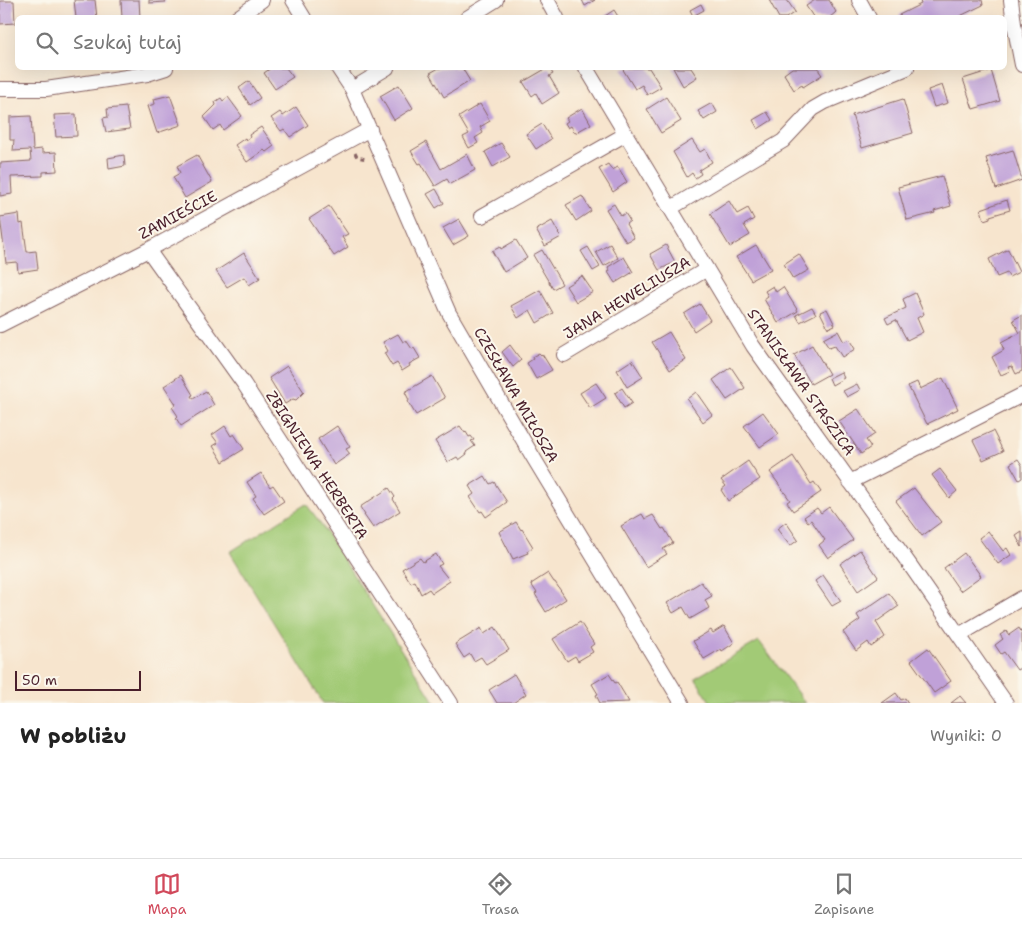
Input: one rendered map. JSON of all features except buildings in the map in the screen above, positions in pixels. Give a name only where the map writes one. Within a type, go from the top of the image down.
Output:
[{"type":"street","points":[[241,15],[262,0]]},
{"type":"street","points":[[293,0],[302,15]]},
{"type":"street","points":[[472,15],[496,0]]},
{"type":"street","points":[[546,0],[555,15]]},
{"type":"street","points":[[858,0],[867,15]]},
{"type":"street","points":[[1011,0],[1009,26],[1022,65]]},
{"type":"street","points":[[0,89],[46,89],[147,74],[160,70]]},
{"type":"street","name":"CZESŁAWA MIŁOSZA","points":[[339,70],[352,89],[449,313],[538,466],[682,703]]},
{"type":"street","points":[[352,89],[384,70]]},
{"type":"street","name":"STANISŁAWA STASZICA","points":[[587,70],[753,346],[1006,703]]},
{"type":"street","points":[[671,208],[783,141],[813,109],[899,70]]},
{"type":"street","name":"ZAMIEŚCIE","points":[[0,325],[148,250],[370,129]]},
{"type":"street","points":[[482,216],[626,134]]},
{"type":"street","name":"ZBIGNIEWA HERBERTA","points":[[148,250],[244,384],[364,566],[451,703]]},
{"type":"street","name":"JANA HEWELIUSZA","points":[[564,355],[707,269]]},
{"type":"street","points":[[850,482],[1022,396]]},
{"type":"street","points":[[959,635],[1022,598]]},
{"type":"green space","points":[[306,504],[319,521],[435,703],[323,703],[230,552]]},
{"type":"green space","points":[[759,641],[805,703],[711,703],[695,678]]}]
